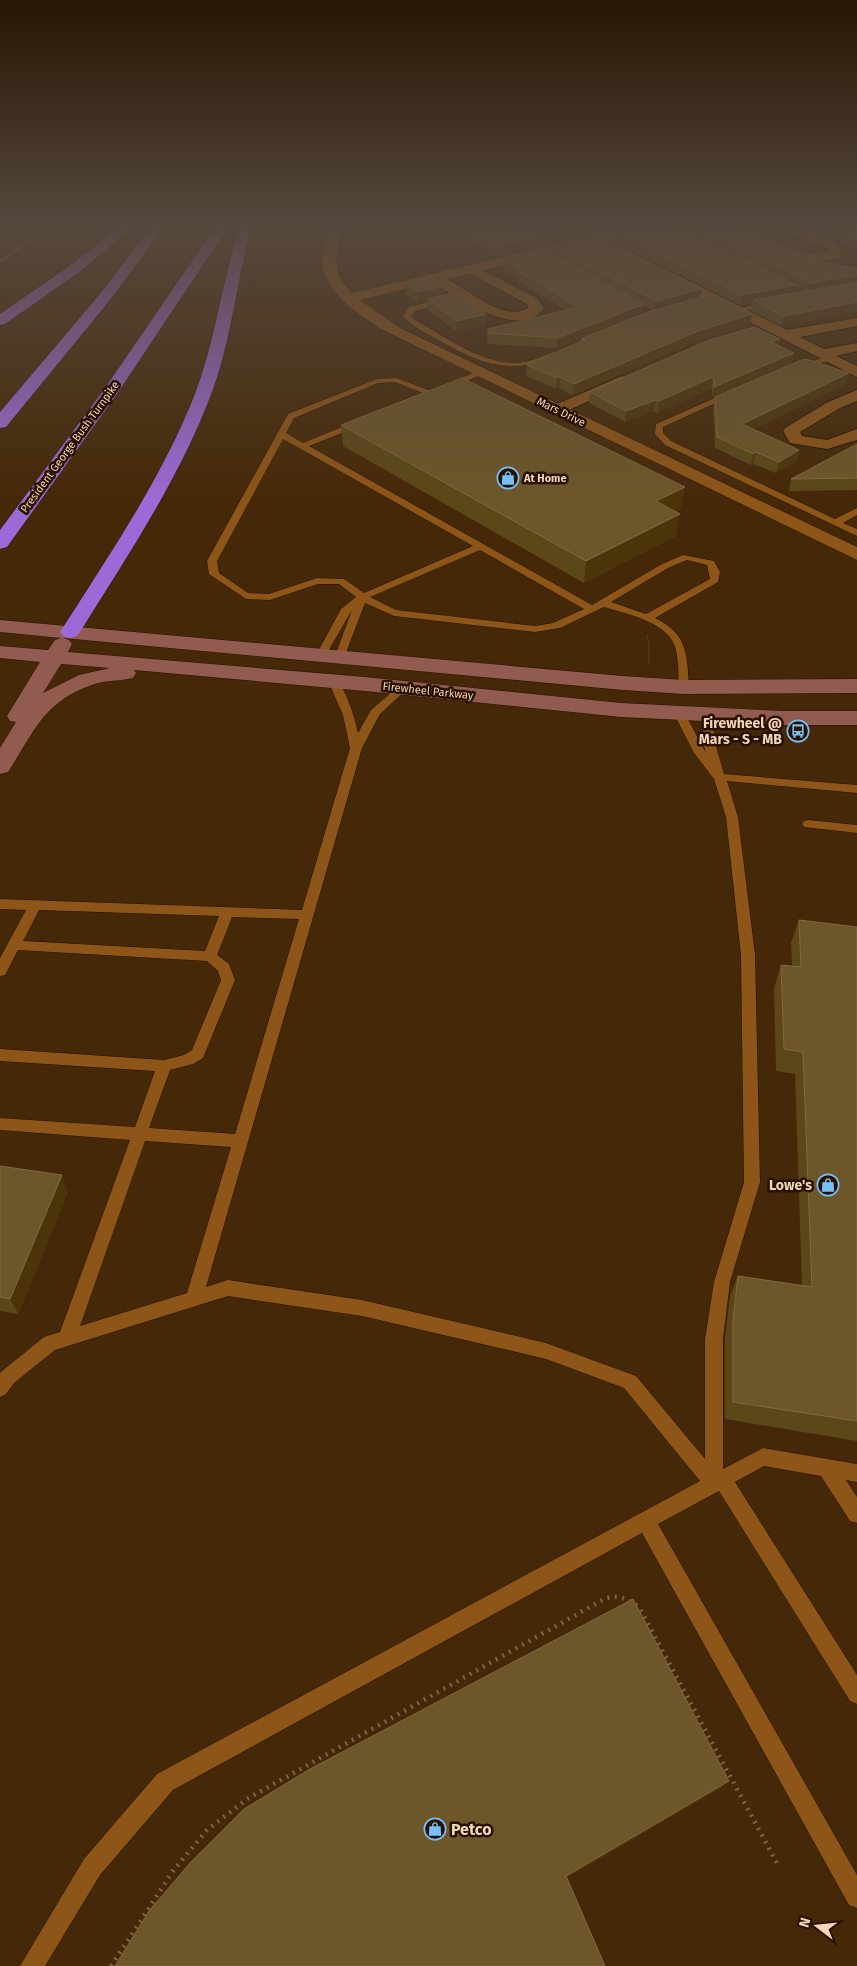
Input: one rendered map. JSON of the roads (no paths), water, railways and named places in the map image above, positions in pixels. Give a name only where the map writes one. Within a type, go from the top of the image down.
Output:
[{"type":"highway","points":[[0,424],[88,318]]},
{"type":"highway","name":"President George Bush Turnpike","points":[[0,544],[122,376],[161,318]]},
{"type":"highway","points":[[70,632],[132,533],[179,449],[204,390],[223,318]]},
{"type":"main road","name":"Firewheel Parkway","points":[[0,626],[528,674],[684,686],[857,686]]},
{"type":"main road","points":[[0,745],[70,632]]},
{"type":"main road","name":"Firewheel Parkway","points":[[0,652],[333,681],[611,709],[783,718],[857,718]]},
{"type":"main road","points":[[0,767],[33,714],[56,694],[87,680],[114,673],[168,673],[191,670]]},
{"type":"main road","points":[[680,714],[684,686]]},
{"type":"street","name":"Mars Drive","points":[[371,318],[395,332],[855,554]]},
{"type":"street","points":[[751,318],[857,372]]},
{"type":"street","points":[[786,336],[857,322]]},
{"type":"street","points":[[749,332],[767,326]]},
{"type":"street","points":[[826,356],[857,347]]},
{"type":"street","points":[[556,410],[632,377]]},
{"type":"street","points":[[857,394],[834,405],[791,431],[796,440],[822,446],[838,444],[857,434]]},
{"type":"lane","points":[[408,318],[412,322],[481,358],[501,364],[518,365],[570,348]]},
{"type":"lane","points":[[784,372],[826,356]]},
{"type":"lane","points":[[481,373],[427,396],[396,380],[377,381],[291,416],[212,561],[214,574],[246,596],[270,597],[317,581],[341,581],[373,604],[394,612],[535,629],[556,626],[592,609],[665,566],[686,557],[711,563],[715,572],[715,580],[647,618]]},
{"type":"lane","points":[[739,391],[659,426],[659,434],[668,443],[857,533]]},
{"type":"lane","points":[[302,446],[367,420]]},
{"type":"lane","points":[[281,434],[592,609]]},
{"type":"lane","points":[[835,523],[857,511]]},
{"type":"lane","points":[[331,655],[345,611],[362,597],[480,546]]},
{"type":"lane","points":[[331,655],[362,597]]},
{"type":"lane","points":[[603,603],[647,618],[668,630],[678,642],[681,652],[684,686]]},
{"type":"lane","points":[[333,681],[349,715],[356,748]]},
{"type":"lane","points":[[194,1298],[356,748],[375,712],[404,688]]},
{"type":"lane","points":[[680,714],[700,753],[719,778],[857,789]]},
{"type":"lane","points":[[709,715],[709,743],[732,817],[748,955],[752,1182],[722,1282],[714,1339],[718,1482]]},
{"type":"lane","points":[[808,824],[857,829]]},
{"type":"lane","points":[[0,904],[308,915]]},
{"type":"lane","points":[[0,971],[35,905]]},
{"type":"lane","points":[[210,956],[227,912]]},
{"type":"lane","points":[[0,1055],[164,1066],[188,1060],[198,1054],[228,980],[224,968],[210,956],[14,945]]},
{"type":"lane","points":[[67,1337],[164,1066]]},
{"type":"lane","points":[[0,1124],[241,1141]]},
{"type":"lane","points":[[3,1380],[50,1343],[228,1288],[362,1308],[546,1351],[630,1382],[718,1482],[857,1694]]},
{"type":"lane","points":[[32,1966],[92,1867],[165,1782],[763,1457],[857,1472]]},
{"type":"lane","points":[[826,1467],[857,1514]]},
{"type":"lane","points":[[646,1520],[857,1897]]},
{"type":"place","name":"At Home","points":[[508,478]]},
{"type":"place","name":"Firewheel @ Mars - S - MB","points":[[798,731]]},
{"type":"place","name":"Lowe's","points":[[828,1185]]},
{"type":"place","name":"Petco","points":[[435,1829]]}]
